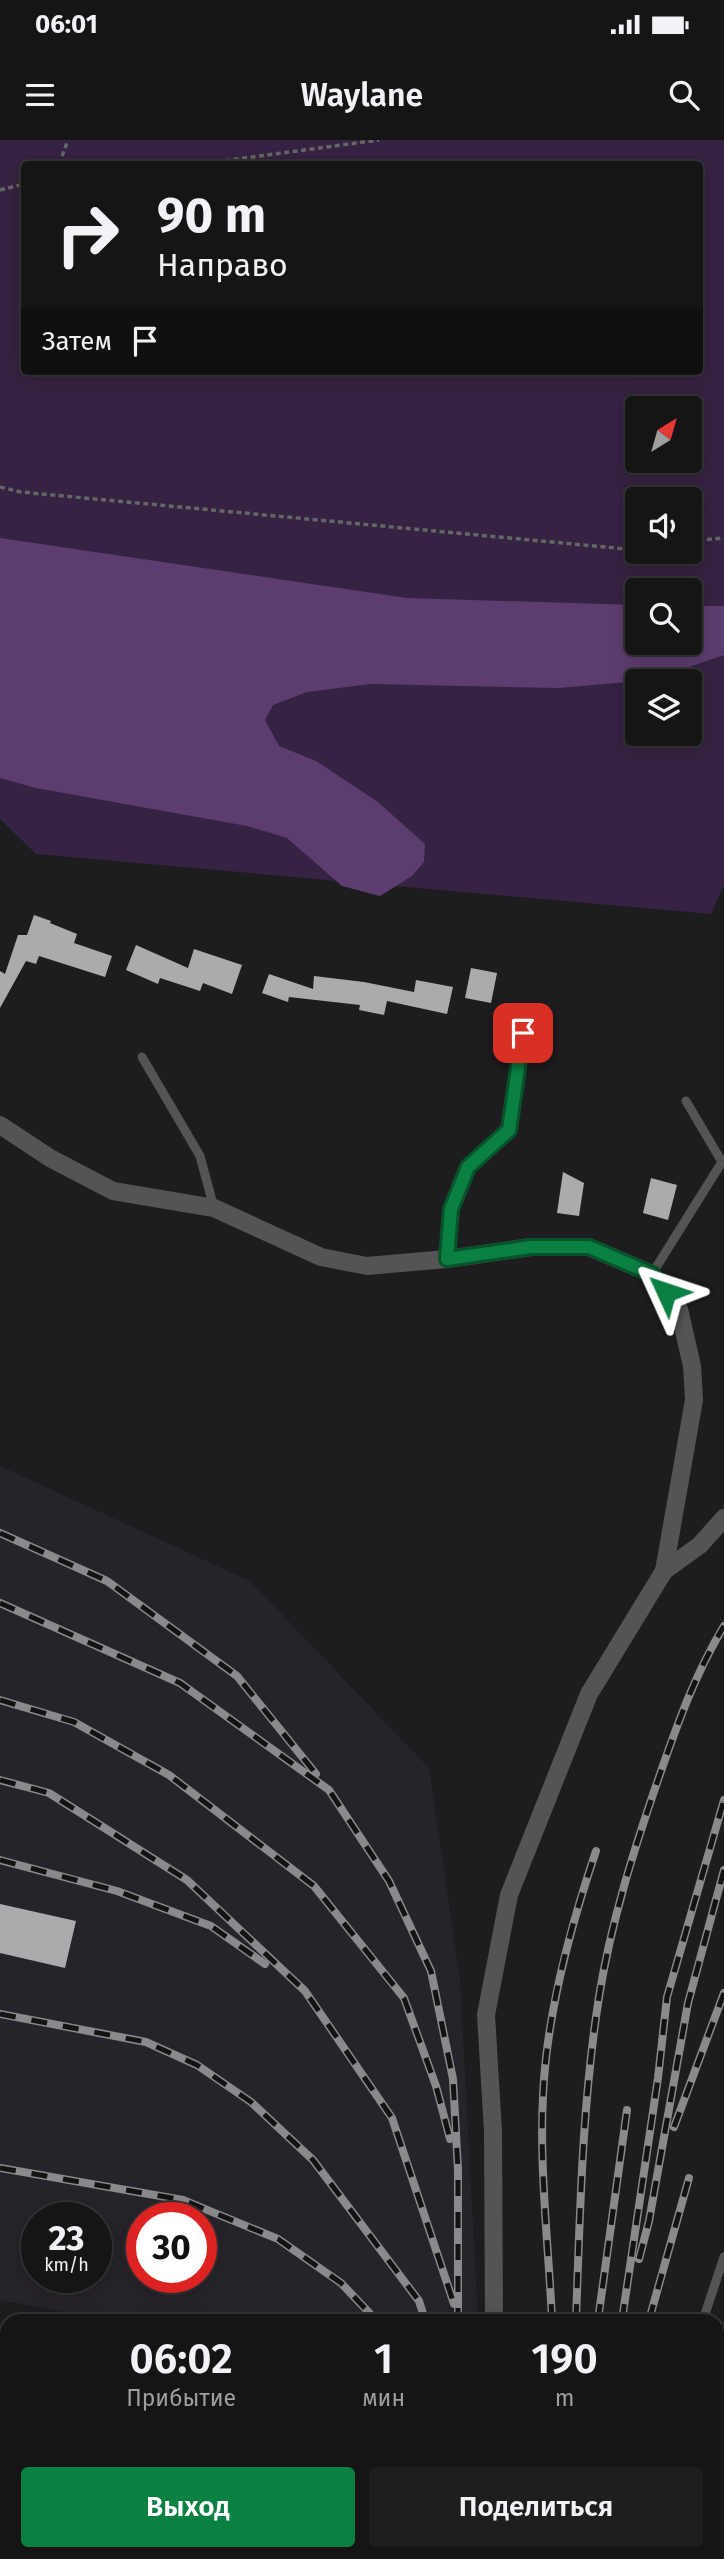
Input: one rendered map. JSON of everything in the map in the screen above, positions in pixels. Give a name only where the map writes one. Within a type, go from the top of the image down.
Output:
[{"type":"street","points":[[0,1125],[50,1158],[113,1191],[214,1208],[321,1257],[367,1266],[447,1259],[531,1247],[589,1247],[652,1274],[679,1309],[692,1366],[694,1400],[664,1571],[589,1694],[509,1895],[486,2015],[493,2131],[494,2314]]},
{"type":"street","points":[[664,1571],[700,1545],[724,1518]]},
{"type":"lane","points":[[447,1259],[451,1209],[468,1167],[509,1130],[523,1033]]},
{"type":"lane","points":[[142,1057],[200,1156],[214,1208]]},
{"type":"lane","points":[[652,1274],[722,1162],[686,1101]]},
{"type":"lane","points":[[705,2314],[724,2257]]},
{"type":"path","points":[[60,161],[68,140]]},
{"type":"path","points":[[222,161],[379,140]]},
{"type":"path","points":[[0,190],[21,185]]},
{"type":"path","points":[[0,487],[21,492],[625,549]]},
{"type":"path","points":[[702,540],[724,538]]},
{"type":"shaded area","points":[[0,140],[724,140],[724,885],[711,914],[36,854],[0,819]]},
{"type":"shaded area","points":[[0,538],[407,598],[625,605],[625,655],[702,655],[702,606],[724,606],[724,655],[683,669],[625,669],[625,682],[558,688],[371,684],[307,692],[273,705],[265,720],[279,746],[316,761],[378,802],[425,844],[424,862],[412,876],[380,896],[342,886],[287,838],[247,826],[36,788],[0,778]]},
{"type":"shaded area","points":[[0,1466],[250,1581],[429,1768],[460,1979],[478,2314],[73,2314],[0,2300]]},
{"type":"building","points":[[34,915],[77,934],[74,943],[112,956],[105,977],[39,956],[36,964],[26,961],[0,1008],[0,971],[5,974],[18,935],[27,935]]},
{"type":"building","points":[[136,945],[188,968],[194,949],[242,965],[232,994],[203,983],[200,991],[160,978],[158,984],[126,970]]},
{"type":"building","points":[[471,968],[497,973],[491,1003],[465,998]]},
{"type":"building","points":[[269,974],[313,989],[314,976],[414,992],[416,980],[453,987],[447,1014],[387,1001],[384,1015],[359,1010],[360,1005],[289,997],[288,1002],[262,993]]},
{"type":"building","points":[[563,1172],[584,1183],[579,1216],[557,1213]]},
{"type":"building","points":[[651,1178],[677,1185],[668,1220],[643,1213]]},
{"type":"building","points":[[0,1904],[76,1921],[65,1968],[0,1953]]},
{"type":"railway","points":[[0,1533],[107,1581],[237,1676],[316,1774]]},
{"type":"railway","points":[[0,1603],[180,1683],[329,1790],[389,1881],[431,1971],[453,2079],[458,2170],[458,2314]]},
{"type":"railway","points":[[576,2314],[589,2078],[599,1997],[610,1941],[632,1858],[673,1738],[695,1681],[724,1626]]},
{"type":"railway","points":[[0,1700],[74,1722],[169,1775],[314,1886],[404,1998],[436,2086],[450,2139]]},
{"type":"railway","points":[[0,1780],[49,1793],[187,1880],[305,1991],[392,2118],[454,2304]]},
{"type":"railway","points":[[623,2314],[658,2078],[667,1997],[724,1800]]},
{"type":"railway","points":[[552,2314],[542,2156],[546,2058],[565,1953],[596,1851]]},
{"type":"railway","points":[[0,1860],[117,1891],[211,1926],[265,1964]]},
{"type":"railway","points":[[639,2259],[649,2221],[688,2003],[724,1870]]},
{"type":"railway","points":[[674,2127],[724,1993]]},
{"type":"railway","points":[[0,2014],[146,2042],[197,2065],[251,2102],[313,2160],[419,2301],[423,2314]]},
{"type":"railway","points":[[599,2314],[627,2110]]},
{"type":"railway","points":[[0,2168],[183,2200],[278,2239],[341,2283],[370,2314]]},
{"type":"railway","points":[[651,2314],[689,2178]]},
{"type":"route","points":[[523,1033],[509,1130],[468,1167],[451,1209],[447,1259],[531,1247],[589,1247],[652,1274],[666,1292]]}]
